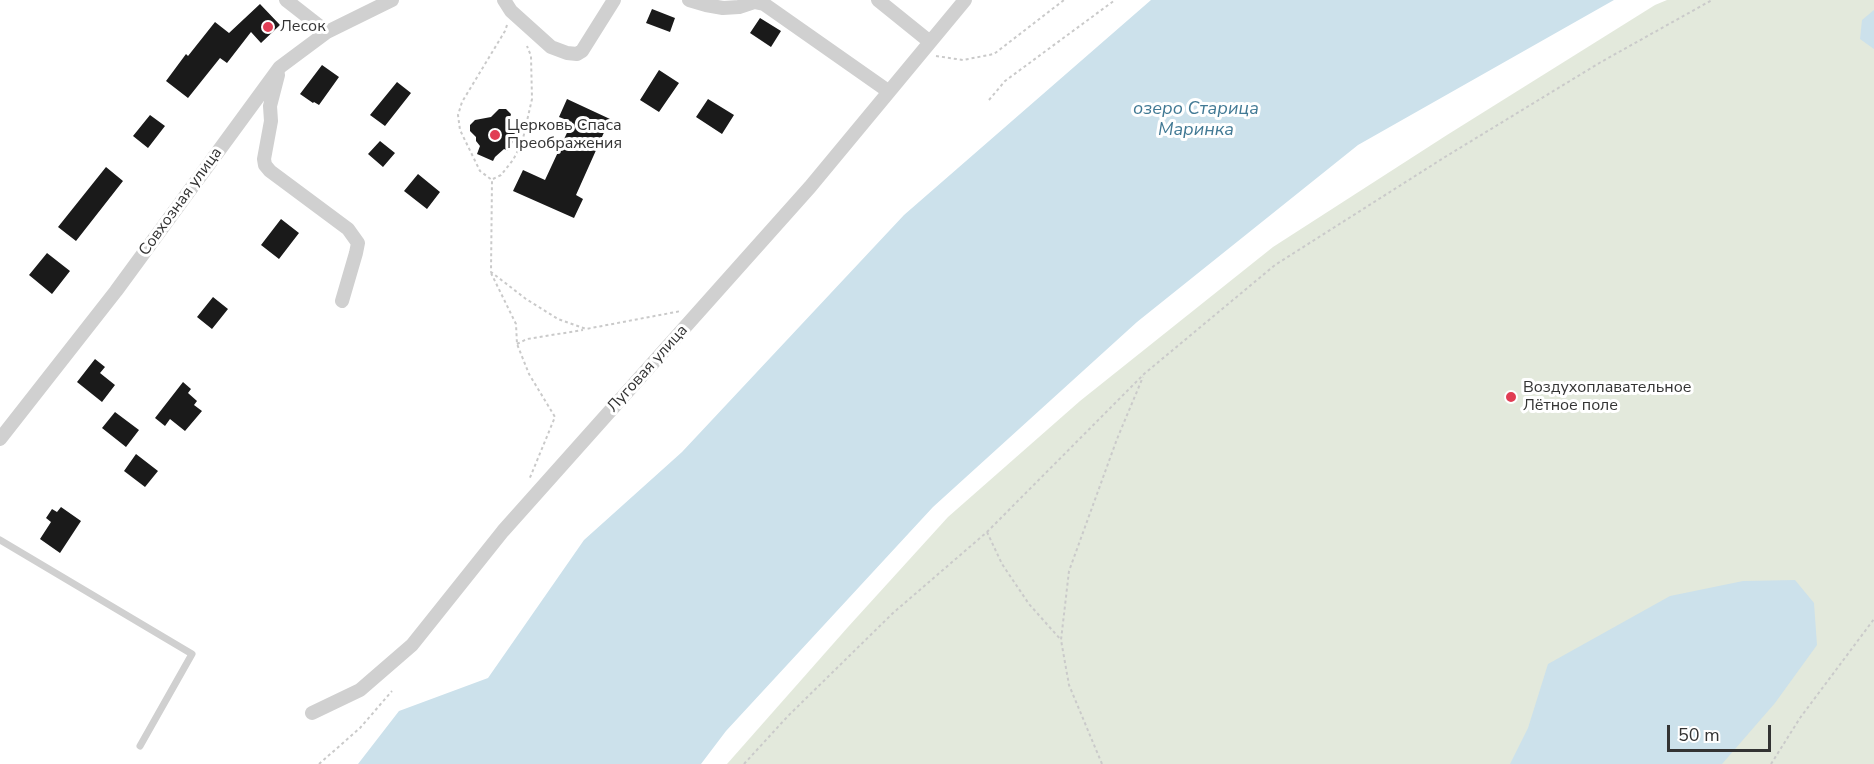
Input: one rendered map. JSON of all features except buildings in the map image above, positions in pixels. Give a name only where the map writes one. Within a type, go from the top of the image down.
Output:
[{"type":"street","points":[[286,0],[327,32]]},
{"type":"street","name":"Совхозная улица","points":[[0,438],[116,291],[280,67],[327,32],[392,0]]},
{"type":"street","points":[[508,5],[551,47],[577,54],[582,51],[614,0]]},
{"type":"street","points":[[689,0],[723,8],[739,7],[754,2],[764,4],[888,91]]},
{"type":"street","points":[[879,0],[926,47]]},
{"type":"street","name":"Луговая улица","points":[[312,713],[360,690],[412,645],[503,531],[810,187],[965,0]]},
{"type":"street","points":[[280,67],[270,106],[271,122],[264,159],[265,165],[348,229],[357,243],[342,301]]},
{"type":"lane","points":[[0,540],[192,654],[140,746]]},
{"type":"path","points":[[926,47],[938,57],[963,60],[994,54],[1064,0]]},
{"type":"path","points":[[989,100],[1005,81],[1115,0]]},
{"type":"path","points":[[744,764],[788,716],[893,614],[987,532],[1144,374],[1275,265],[1445,157],[1572,80],[1712,0]]},
{"type":"path","points":[[492,180],[480,171],[460,130],[458,115],[462,102],[505,31],[508,5]]},
{"type":"path","points":[[492,180],[501,175],[513,160],[522,143],[532,99],[531,56],[527,45]]},
{"type":"path","points":[[492,180],[491,272],[516,324],[517,344],[530,374],[555,417],[536,468],[525,489]]},
{"type":"path","points":[[491,272],[526,299],[558,319],[586,329]]},
{"type":"path","points":[[517,344],[527,339],[705,306]]},
{"type":"path","points":[[1102,764],[1069,685],[1061,640],[1069,571],[1117,439],[1144,374]]},
{"type":"path","points":[[987,532],[1002,564],[1029,604],[1061,640]]},
{"type":"path","points":[[1771,764],[1800,718],[1874,619]]},
{"type":"path","points":[[319,764],[360,728],[392,691]]},
{"type":"shaded area","name":"Воздухоплавательное Лётное поле","points":[[1667,0],[1874,0],[1874,764],[727,764],[948,517],[1080,401],[1273,247],[1447,135],[1655,5]]},
{"type":"water","name":"озеро Старица Маринка","points":[[1151,0],[1614,0],[1358,145],[1137,322],[933,507],[726,731],[701,764],[358,764],[399,711],[488,678],[584,540],[682,452],[904,215]]},
{"type":"water","points":[[1874,10],[1874,49],[1860,39],[1862,20]]},
{"type":"water","points":[[1795,580],[1814,603],[1817,645],[1775,703],[1722,764],[1510,764],[1528,728],[1548,664],[1670,596],[1743,581]]},
{"type":"place","name":"Лесок","points":[[268,27]]},
{"type":"place","name":"Церковь Спаса Преображения","points":[[495,135]]},
{"type":"place","name":"Воздухоплавательное Лётное поле","points":[[1511,397]]}]
